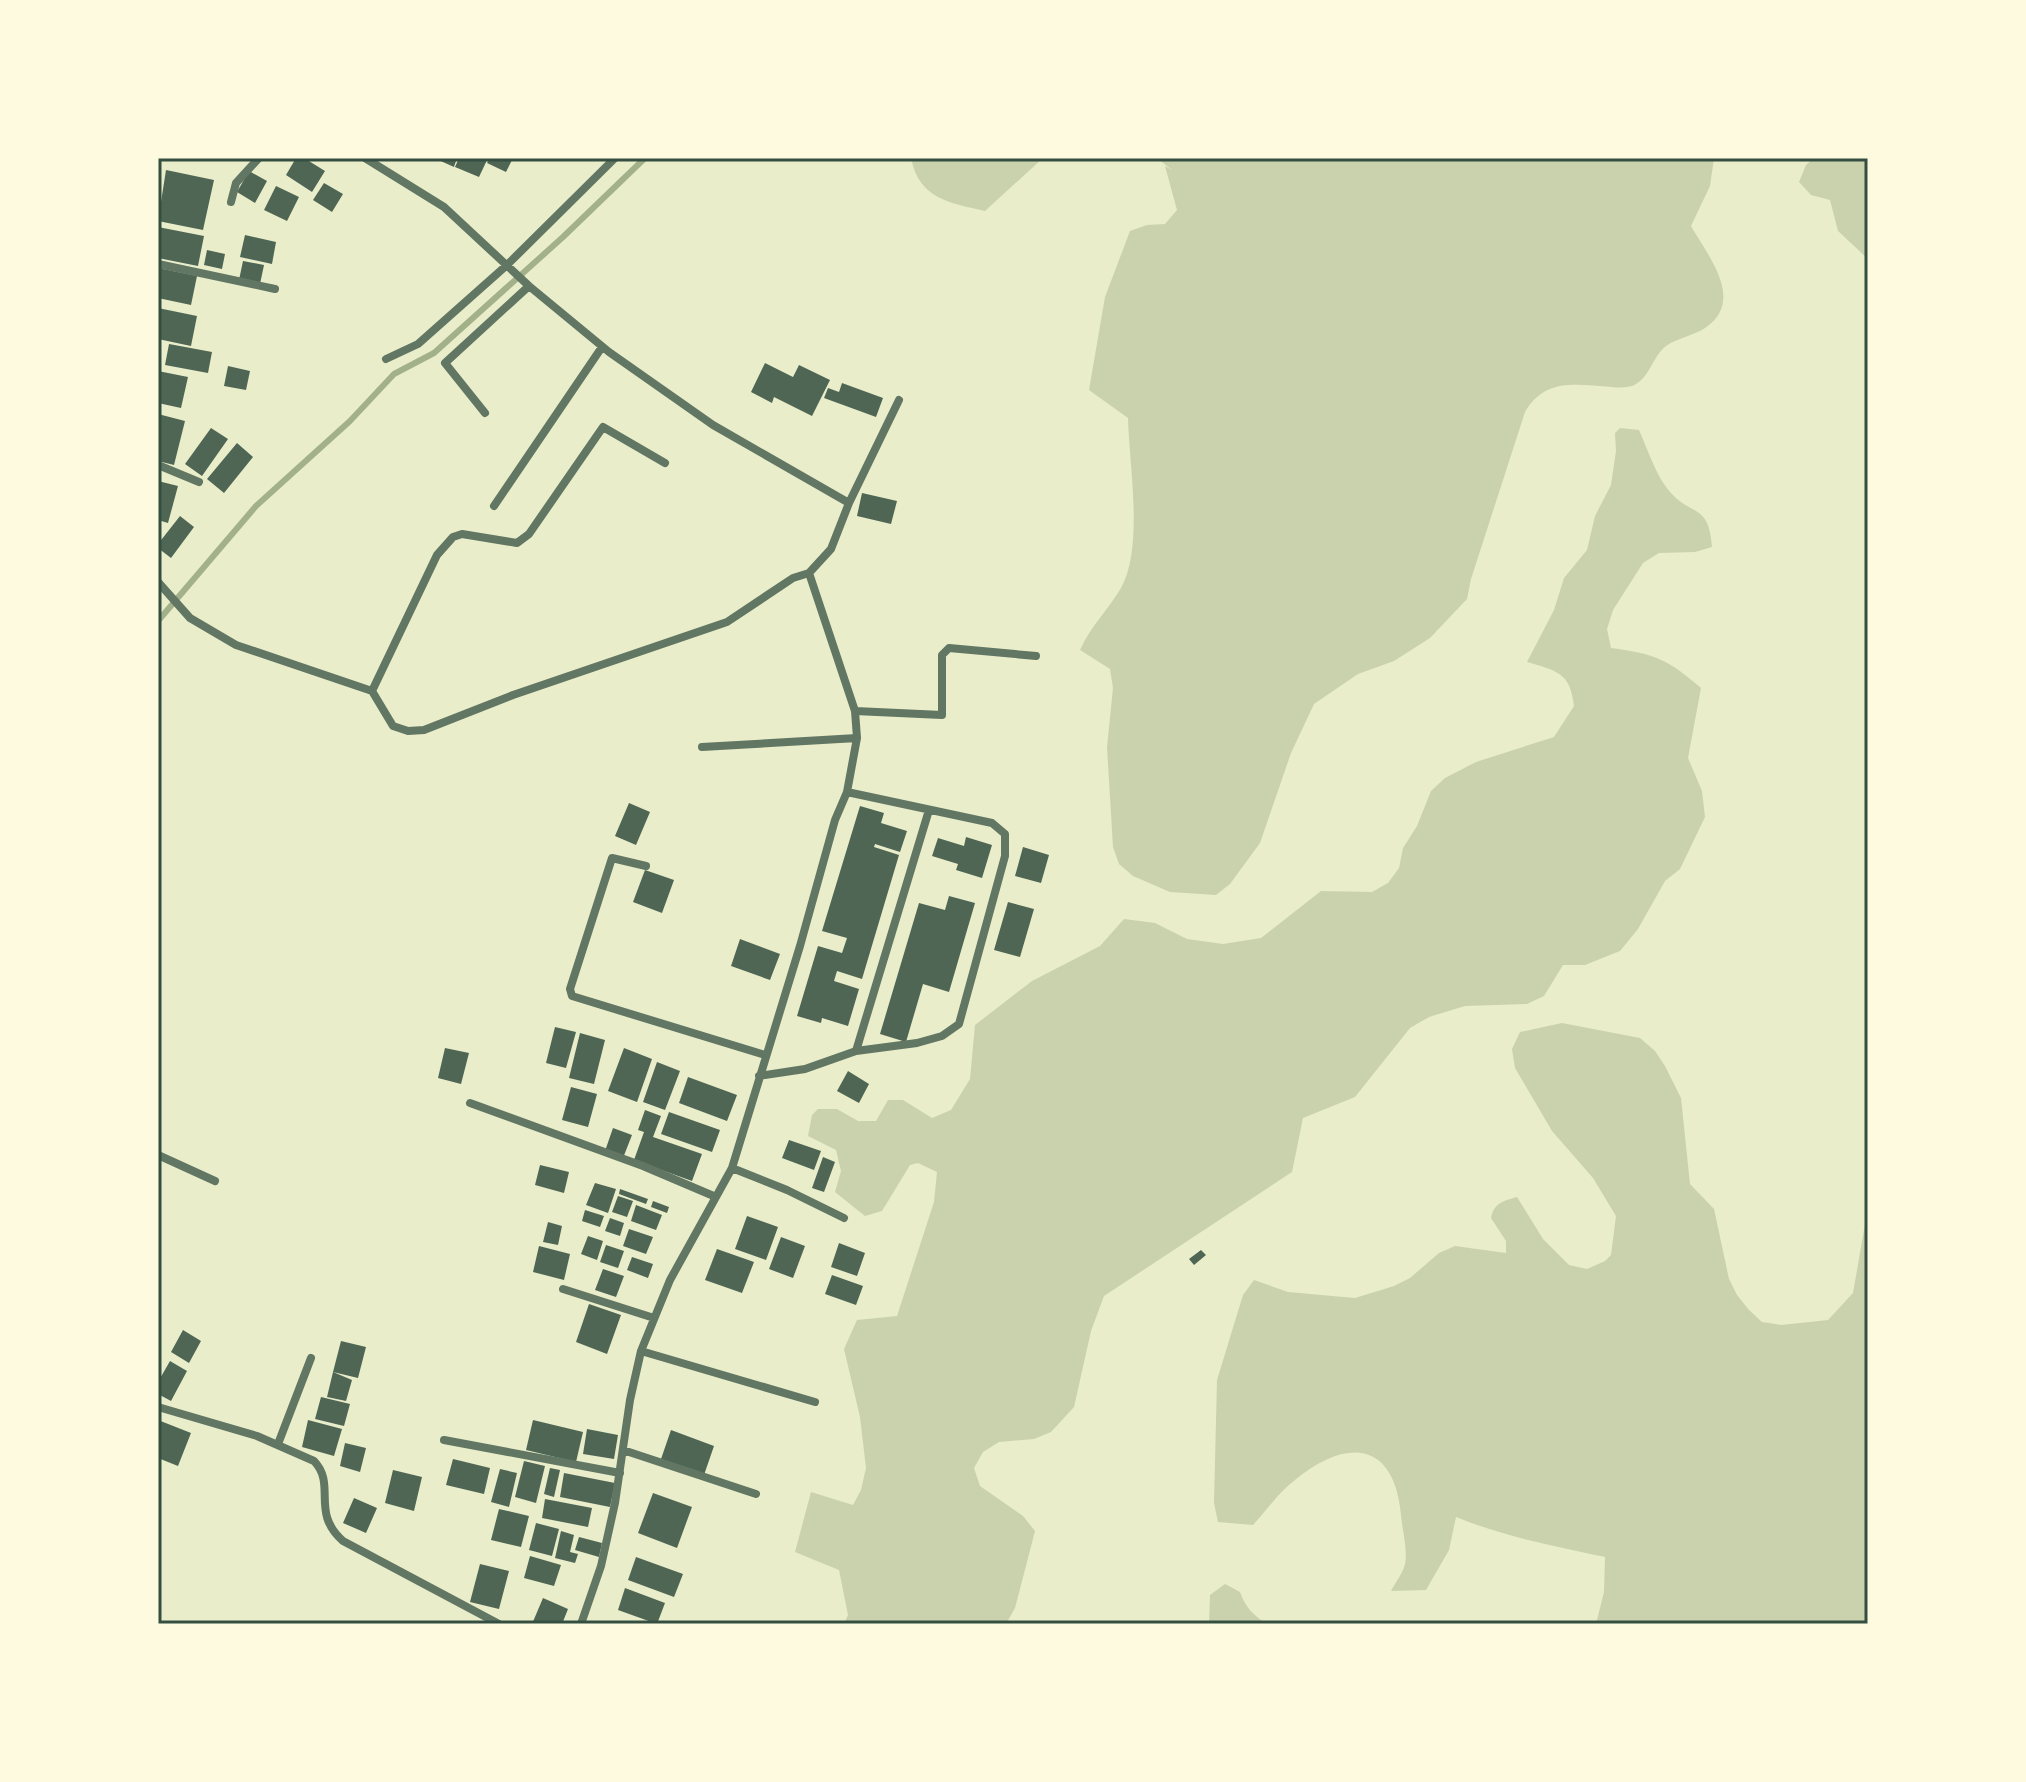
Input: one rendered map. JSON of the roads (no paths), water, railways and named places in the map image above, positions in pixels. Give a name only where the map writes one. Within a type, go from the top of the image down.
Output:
[{"type":"street","points":[[231,202],[236,183],[257,158]]},
{"type":"street","points":[[365,158],[444,207],[526,283],[602,347],[713,425],[849,503]]},
{"type":"street","points":[[386,359],[418,344],[507,265],[615,158]]},
{"type":"street","points":[[158,264],[275,289]]},
{"type":"street","points":[[485,413],[445,363],[526,283]]},
{"type":"street","points":[[494,506],[602,347]]},
{"type":"street","points":[[161,586],[190,618],[236,645],[372,691],[393,726],[408,731],[424,730],[513,695],[727,622],[783,584],[809,573],[831,549],[849,503],[899,400]]},
{"type":"street","points":[[372,691],[437,555],[453,537],[462,534],[517,543],[529,534],[603,427],[665,463]]},
{"type":"street","points":[[158,465],[199,482]]},
{"type":"street","points":[[595,1624],[582,1622],[601,1566],[641,1351],[670,1280],[732,1168],[835,820],[847,792],[857,738],[855,711],[809,573]]},
{"type":"street","points":[[855,711],[942,715],[942,655],[949,648],[1036,656]]},
{"type":"street","points":[[702,747],[857,738]]},
{"type":"street","points":[[759,1076],[805,1069],[856,1051],[917,1043],[942,1036],[959,1024],[1005,856],[1005,834],[992,823],[847,792]]},
{"type":"street","points":[[856,1051],[929,810]]},
{"type":"street","points":[[646,866],[612,858],[570,989],[572,996],[765,1055]]},
{"type":"street","points":[[470,1103],[643,1166],[716,1197]]},
{"type":"street","points":[[158,1155],[215,1181]]},
{"type":"street","points":[[732,1168],[844,1218]]},
{"type":"street","points":[[563,1289],[654,1318]]},
{"type":"street","points":[[641,1351],[815,1402]]},
{"type":"street","points":[[278,1444],[311,1358]]},
{"type":"street","points":[[158,1407],[304,1455],[321,1468],[326,1521],[343,1541],[499,1624]]},
{"type":"street","points":[[444,1440],[620,1473]]},
{"type":"street","points":[[623,1450],[756,1494]]},
{"type":"waterway","points":[[158,621],[256,506],[350,421],[394,374],[434,353],[645,158]]}]
